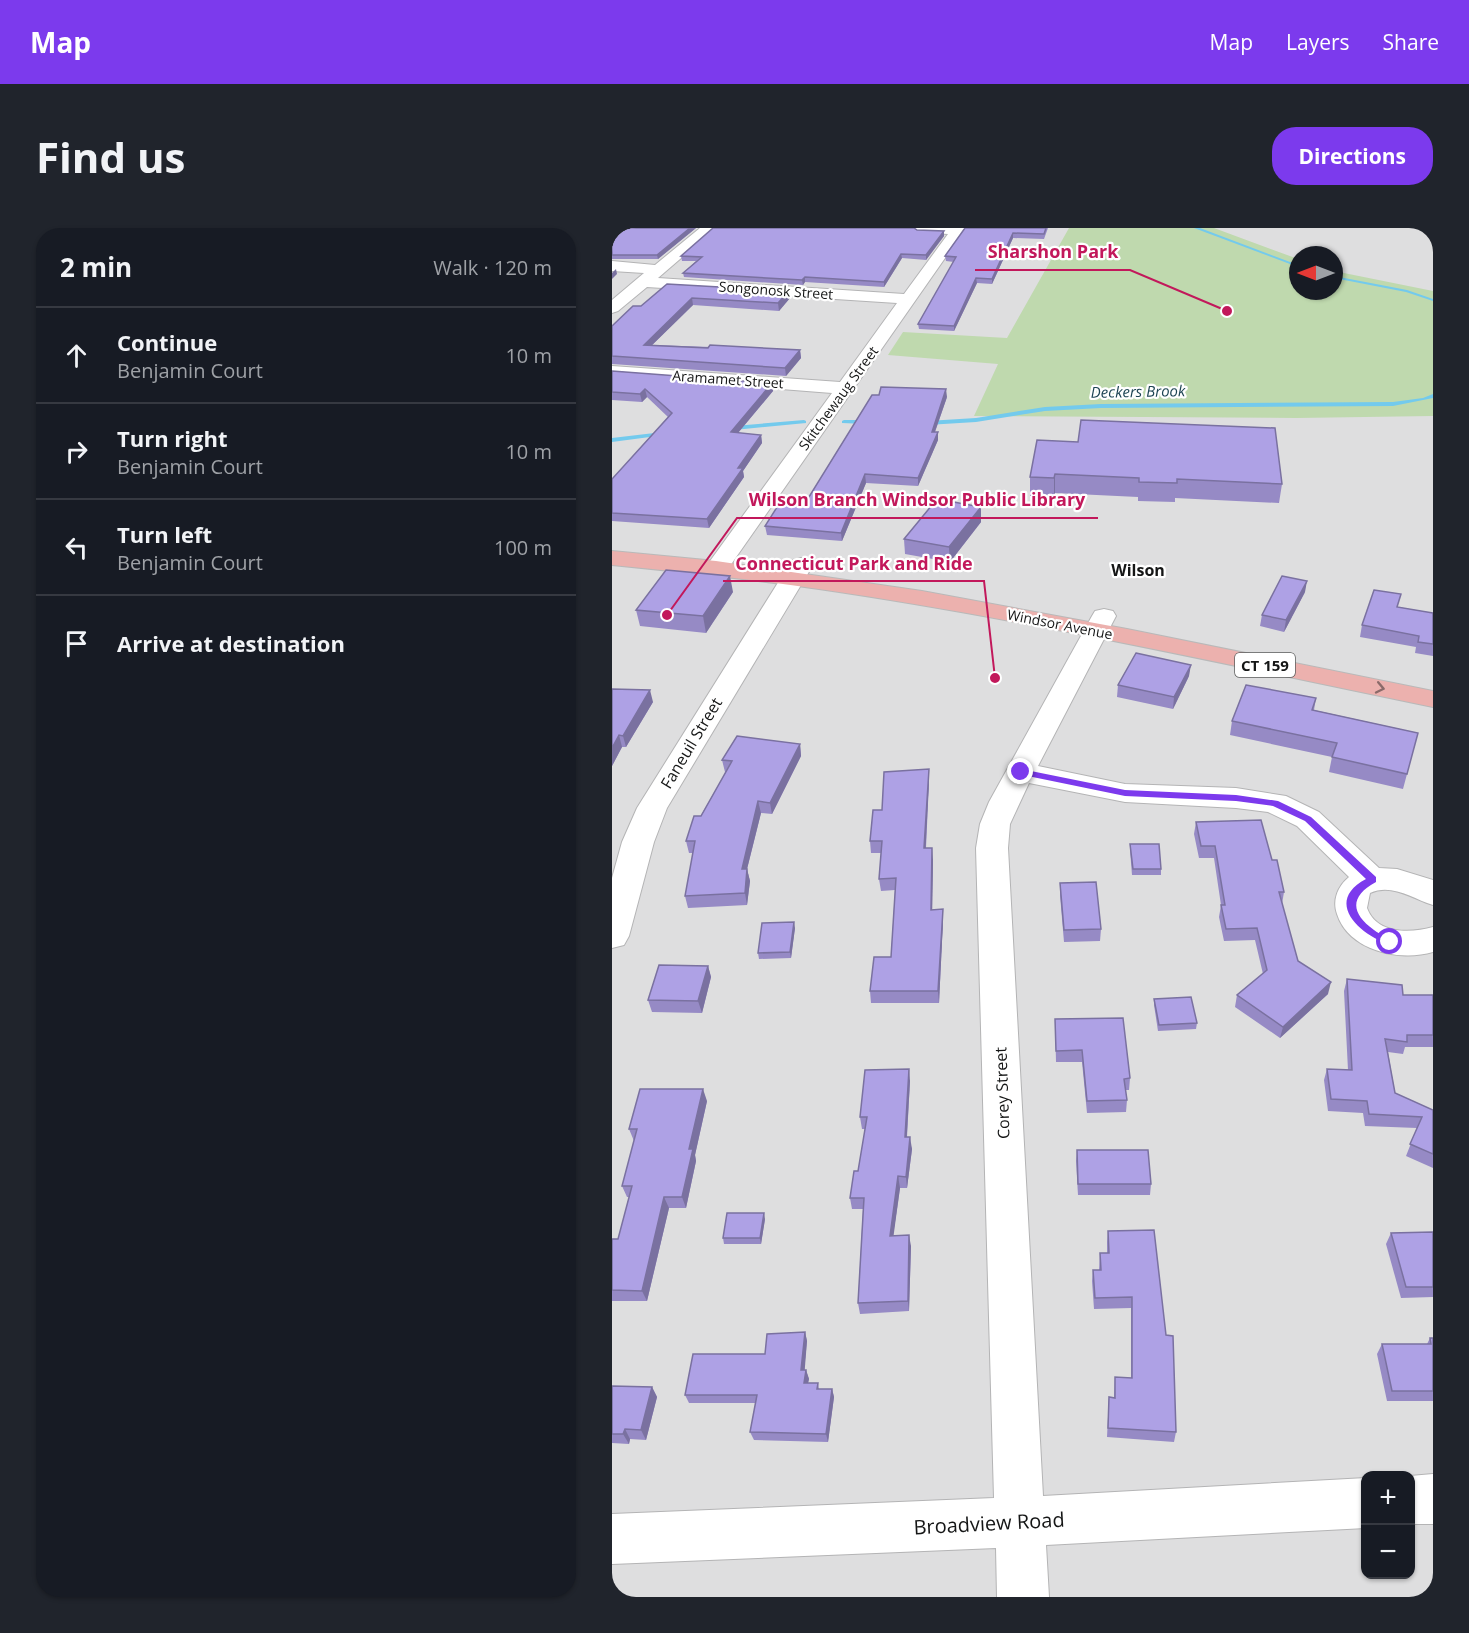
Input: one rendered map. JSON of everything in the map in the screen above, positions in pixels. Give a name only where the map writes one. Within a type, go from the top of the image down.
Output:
[{"type":"main road","name":"Windsor Avenue","points":[[612,543],[722,562],[797,571],[1433,681]]},
{"type":"main road","name":"Windsor Avenue","points":[[612,558],[722,562]]},
{"type":"main road","name":"Windsor Avenue","points":[[1100,623],[1433,699]]},
{"type":"street","points":[[612,308],[709,228]]},
{"type":"street","points":[[917,228],[958,229]]},
{"type":"street","name":"Skitchewaug Street","points":[[722,562],[958,229]]},
{"type":"street","points":[[612,266],[658,270]]},
{"type":"street","name":"Songonosk Street","points":[[643,282],[908,299]]},
{"type":"street","name":"Aramamet Street","points":[[612,371],[844,388]]},
{"type":"street","name":"Faneuil Street","points":[[612,936],[638,842],[652,808],[797,571]]},
{"type":"street","name":"Corey Street","points":[[1023,1597],[992,848],[995,824],[1100,623]]},
{"type":"street","points":[[1021,772],[1125,793],[1236,798],[1275,803],[1308,819],[1372,880]]},
{"type":"street","points":[[1433,894],[1425,887],[1408,880],[1389,878],[1372,880],[1359,887],[1352,897],[1351,910],[1358,923],[1372,934],[1390,942],[1409,945],[1433,939]]},
{"type":"street","points":[[1415,1500],[1433,1499]]},
{"type":"street","name":"Broadview Road","points":[[612,1539],[1020,1522],[1361,1503]]},
{"type":"green space","points":[[1069,228],[1214,228],[1289,256],[1289,300],[1343,300],[1343,273],[1433,291],[1433,416],[1296,418],[974,416],[998,364],[888,355],[903,332],[1007,338]]},
{"type":"building","points":[[612,228],[690,228],[657,255],[612,255]]},
{"type":"building","points":[[713,228],[914,228],[944,231],[926,255],[901,254],[884,282],[683,273],[702,257],[681,256]]},
{"type":"building","points":[[965,228],[1046,228],[1044,234],[1013,233],[992,279],[976,278],[954,326],[918,324],[956,257],[945,256]]},
{"type":"building","points":[[667,284],[789,291],[778,303],[692,298],[644,345],[708,348],[710,345],[800,350],[785,368],[612,356],[612,326],[633,306],[641,306]]},
{"type":"building","points":[[612,371],[772,383],[731,432],[761,435],[738,468],[743,468],[707,519],[612,513],[612,479],[672,413],[645,389],[640,394],[612,392]]},
{"type":"building","points":[[881,387],[946,389],[932,432],[938,432],[918,478],[865,474],[841,533],[765,526],[779,504],[804,505],[872,395],[879,395]]},
{"type":"building","points":[[1081,420],[1275,428],[1282,484],[1177,479],[1177,483],[1139,482],[1139,478],[1055,474],[1054,478],[1030,477],[1037,440],[1078,442]]},
{"type":"building","points":[[937,499],[981,507],[949,547],[904,539]]},
{"type":"building","points":[[666,570],[730,576],[703,616],[636,610]]},
{"type":"building","points":[[1282,576],[1307,581],[1286,620],[1262,615]]},
{"type":"building","points":[[1374,590],[1401,594],[1397,607],[1433,613],[1433,644],[1418,642],[1419,636],[1362,625]]},
{"type":"building","points":[[1136,653],[1191,665],[1174,697],[1118,685]]},
{"type":"building","points":[[1246,685],[1316,698],[1312,710],[1418,733],[1407,774],[1332,757],[1337,743],[1232,721]]},
{"type":"building","points":[[612,689],[650,690],[623,736],[619,735],[612,748]]},
{"type":"building","points":[[737,736],[800,744],[770,803],[758,801],[742,869],[747,869],[745,893],[685,896],[695,841],[686,841],[694,816],[701,816],[732,761],[722,760]]},
{"type":"building","points":[[929,769],[924,848],[932,848],[931,910],[943,909],[938,991],[870,991],[874,957],[891,957],[896,878],[879,879],[882,841],[870,841],[873,810],[882,810],[884,772]]},
{"type":"building","points":[[1261,820],[1272,860],[1277,860],[1284,892],[1279,892],[1298,961],[1331,982],[1283,1027],[1237,995],[1267,970],[1257,928],[1226,929],[1221,905],[1225,905],[1215,846],[1201,846],[1196,822]]},
{"type":"building","points":[[1130,844],[1159,844],[1161,869],[1133,869]]},
{"type":"building","points":[[1096,882],[1101,929],[1064,930],[1060,883]]},
{"type":"building","points":[[794,922],[790,952],[758,953],[762,923]]},
{"type":"building","points":[[659,965],[708,966],[698,1001],[648,1000]]},
{"type":"building","points":[[1347,979],[1402,985],[1403,995],[1433,995],[1433,1035],[1407,1035],[1407,1042],[1385,1039],[1395,1093],[1433,1110],[1433,1154],[1410,1144],[1422,1117],[1369,1114],[1367,1101],[1331,1099],[1327,1069],[1352,1070]]},
{"type":"building","points":[[1191,997],[1197,1023],[1159,1025],[1154,999]]},
{"type":"building","points":[[1123,1018],[1130,1078],[1124,1079],[1127,1100],[1087,1101],[1082,1050],[1056,1051],[1055,1019]]},
{"type":"building","points":[[909,1069],[905,1137],[910,1137],[906,1177],[898,1176],[890,1236],[909,1235],[908,1301],[858,1303],[864,1198],[850,1198],[854,1171],[858,1171],[867,1117],[860,1117],[865,1070]]},
{"type":"building","points":[[640,1089],[703,1089],[689,1149],[693,1149],[682,1197],[664,1197],[642,1291],[612,1290],[612,1239],[618,1239],[632,1186],[622,1186],[637,1129],[629,1129]]},
{"type":"building","points":[[1077,1150],[1148,1150],[1151,1184],[1078,1184]]},
{"type":"building","points":[[727,1213],[764,1213],[760,1238],[723,1238]]},
{"type":"building","points":[[1154,1230],[1166,1335],[1173,1336],[1176,1432],[1108,1428],[1109,1397],[1115,1398],[1115,1377],[1132,1378],[1132,1297],[1095,1298],[1093,1270],[1101,1270],[1100,1253],[1109,1253],[1108,1231]]},
{"type":"building","points":[[1433,1232],[1433,1287],[1406,1287],[1391,1233]]},
{"type":"building","points":[[805,1332],[801,1370],[806,1370],[804,1383],[818,1383],[817,1389],[832,1389],[826,1434],[750,1432],[757,1395],[685,1395],[693,1354],[765,1354],[767,1334]]},
{"type":"building","points":[[1430,1338],[1433,1338],[1433,1391],[1392,1391],[1382,1344],[1431,1344]]},
{"type":"building","points":[[612,1386],[652,1387],[641,1430],[625,1429],[623,1434],[612,1434]]},
{"type":"waterway","name":"Deckers Brook","points":[[1196,228],[1289,263]]},
{"type":"waterway","name":"Deckers Brook","points":[[1343,279],[1407,291],[1433,300]]},
{"type":"waterway","name":"Deckers Brook","points":[[927,423],[976,420],[1045,409],[1101,406],[1393,404],[1433,396]]},
{"type":"waterway","name":"Deckers Brook","points":[[734,428],[804,422]]},
{"type":"waterway","name":"Deckers Brook","points":[[844,422],[866,422]]},
{"type":"waterway","name":"Deckers Brook","points":[[612,440],[663,434]]},
{"type":"place","name":"Sharshon Park","points":[[1227,311]]},
{"type":"place","name":"Wilson Branch Windsor Public Library","points":[[667,615]]},
{"type":"place","name":"Connecticut Park and Ride","points":[[995,678]]},
{"type":"district","name":"Wilson","points":[[1138,570]]},
{"type":"route","points":[[1021,772],[1125,793],[1236,798],[1275,803],[1308,819],[1372,880],[1359,887],[1352,897],[1351,910],[1358,923],[1372,934],[1390,942]]}]
